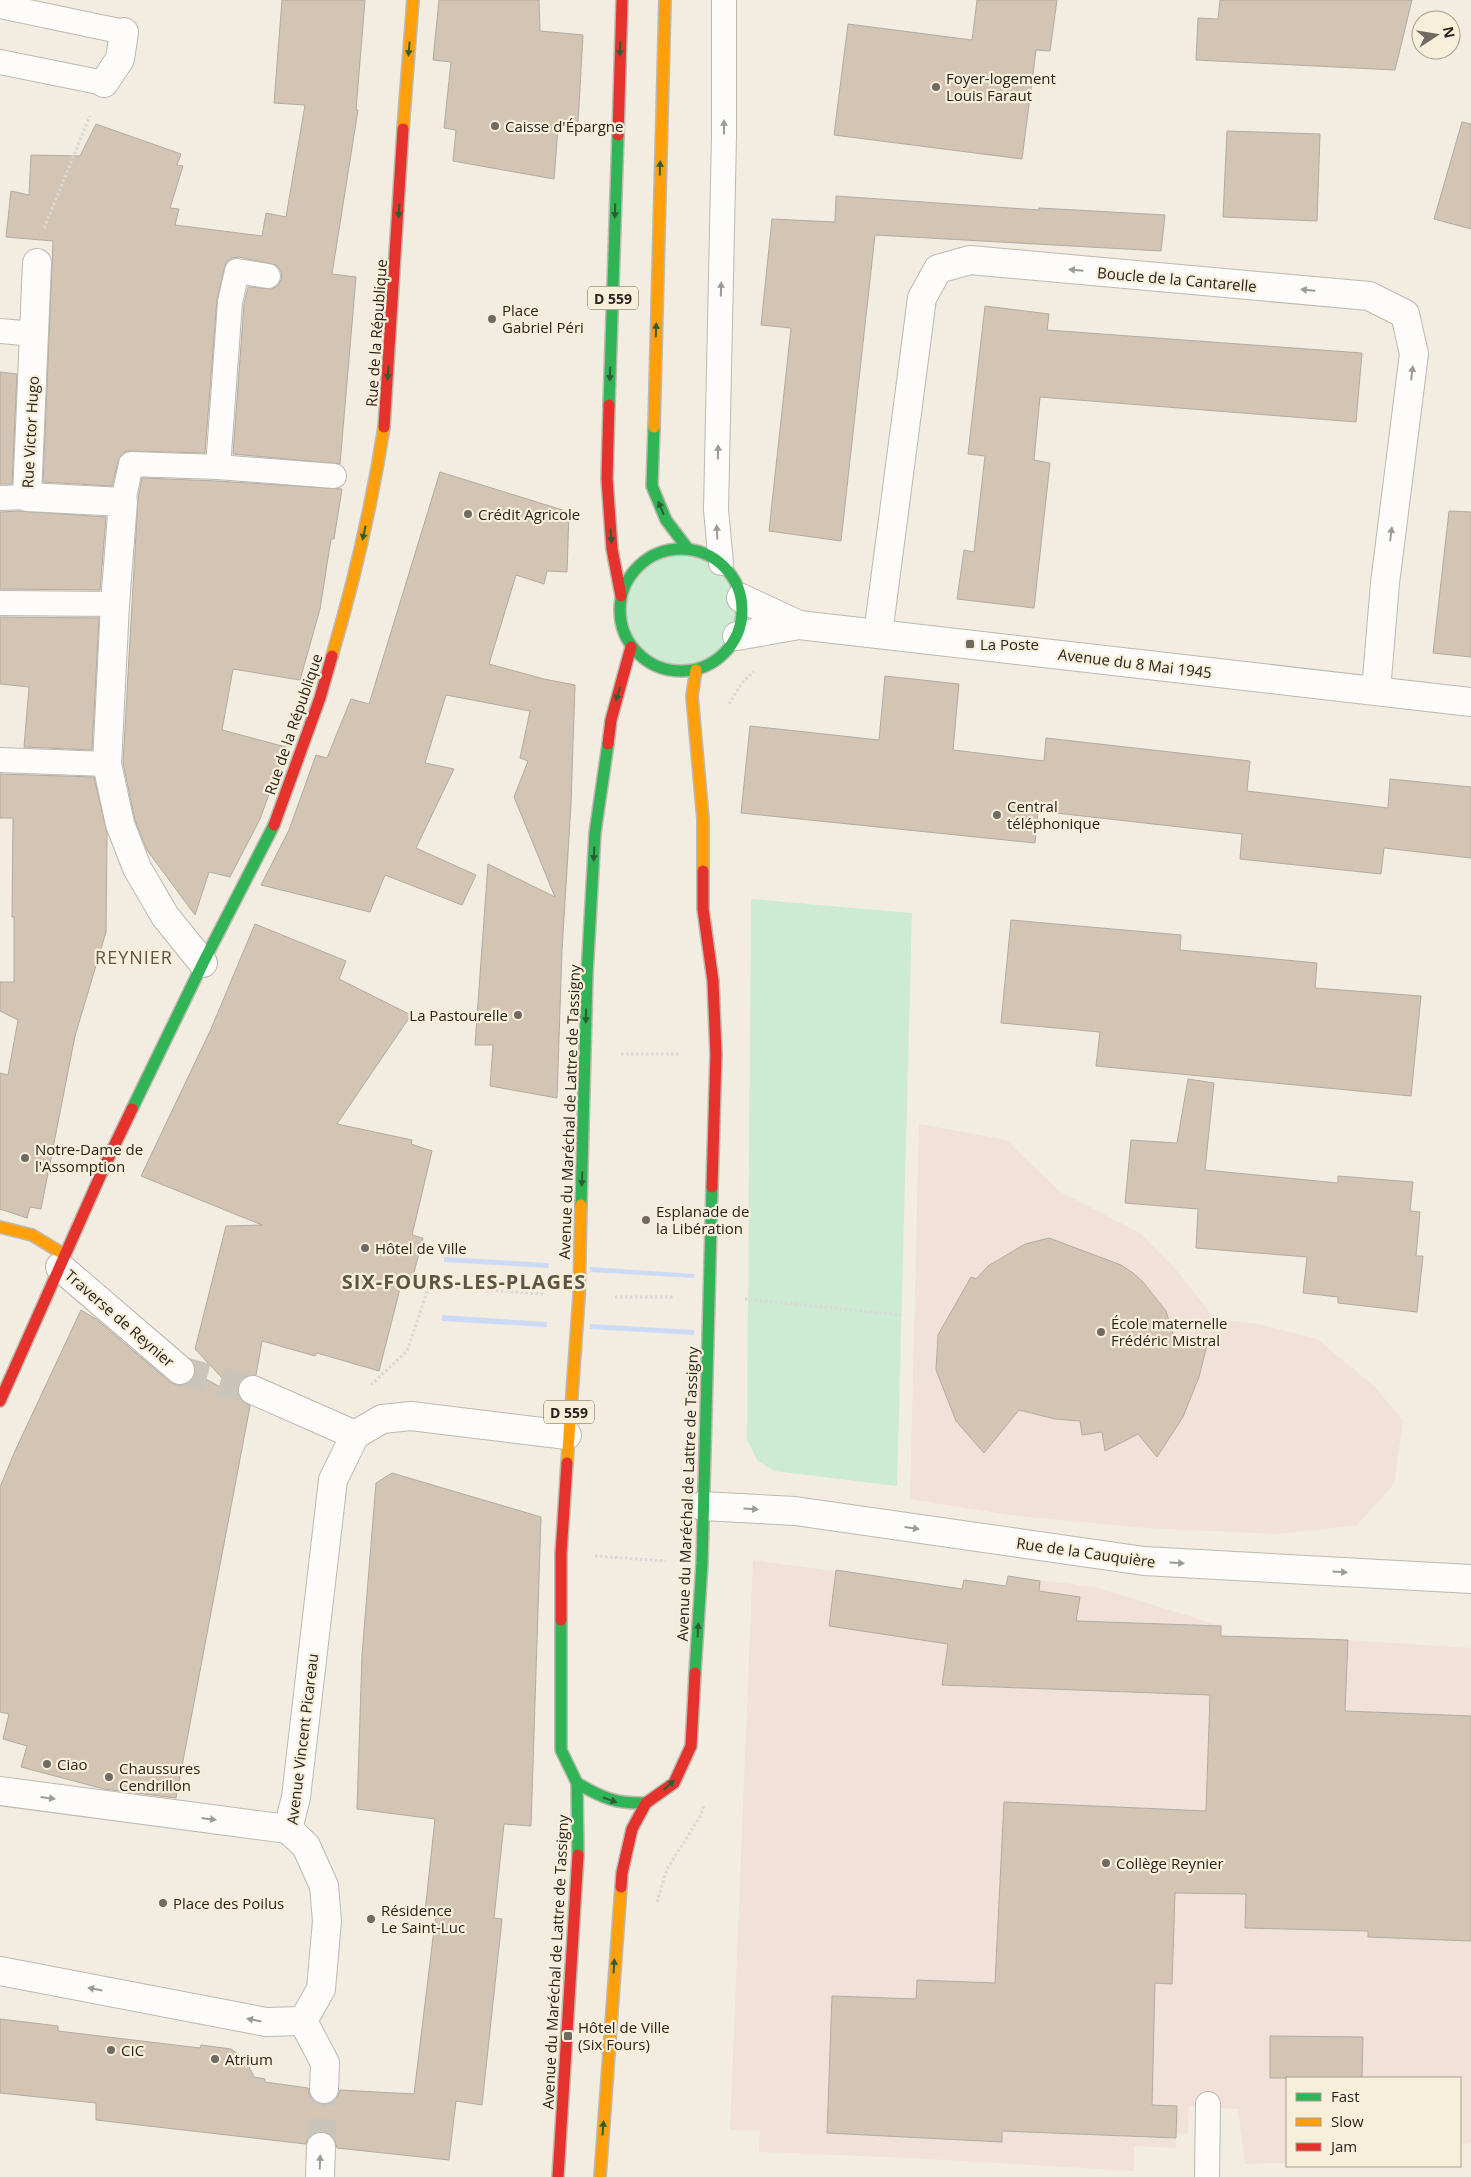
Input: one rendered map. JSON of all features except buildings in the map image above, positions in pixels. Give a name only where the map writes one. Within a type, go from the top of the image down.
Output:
[{"type":"main road","name":"Rue de la République","points":[[0,1401],[106,1163],[203,963],[274,825],[320,698],[355,577],[375,484],[385,419],[401,185],[405,90],[413,0]]},
{"type":"main road","name":"D 559","points":[[621,596],[612,549],[607,479],[622,0]]},
{"type":"main road","name":"D 559","points":[[665,0],[652,486],[666,520],[688,549]]},
{"type":"main road","points":[[688,549],[705,554],[721,563],[734,579],[741,598],[742,618],[737,636],[727,651],[712,663],[696,670],[678,672],[660,668],[644,660],[631,647],[623,631],[619,614],[621,596],[627,580],[638,566],[653,555],[670,550],[688,549]]},
{"type":"main road","name":"Avenue du Maréchal de Lattre de Tassigny","points":[[558,2177],[578,1863],[577,1783],[561,1750],[561,1554],[567,1435],[579,1297],[587,974],[595,834],[610,720],[631,647]]},
{"type":"main road","name":"Avenue du Maréchal de Lattre de Tassigny","points":[[600,2177],[622,1873],[632,1829],[646,1803],[674,1783],[691,1746],[702,1563],[702,1506],[716,1054],[713,981],[703,910],[703,819],[692,696],[696,670]]},
{"type":"main road","points":[[0,1227],[32,1235],[63,1261]]},
{"type":"main road","points":[[577,1783],[608,1801],[624,1804],[646,1803]]},
{"type":"street","points":[[104,83],[120,59],[124,32]]},
{"type":"street","name":"Boucle de la Cantarelle","points":[[878,634],[922,298],[938,269],[970,260],[1369,296],[1405,314],[1414,354],[1377,583],[1376,691]]},
{"type":"street","name":"Rue Victor Hugo","points":[[37,263],[27,497],[123,502]]},
{"type":"street","points":[[123,502],[115,604],[107,764],[120,824],[137,868],[165,916],[203,963]]},
{"type":"street","name":"Avenue du 8 Mai 1945","points":[[741,598],[798,625]]},
{"type":"street","name":"Avenue du 8 Mai 1945","points":[[737,636],[798,625],[1471,702]]},
{"type":"street","name":"Traverse de Reynier","points":[[63,1261],[180,1370]]},
{"type":"street","points":[[253,1390],[355,1435],[382,1419],[411,1416],[567,1435]]},
{"type":"street","name":"Avenue Vincent Picareau","points":[[303,2021],[321,1989],[327,1921],[324,1886],[306,1846],[288,1829],[296,1797],[333,1480],[355,1435]]},
{"type":"street","name":"Rue de la Cauquière","points":[[702,1506],[795,1511],[1144,1561],[1471,1579]]},
{"type":"street","points":[[0,1791],[288,1829]]},
{"type":"street","points":[[0,1971],[266,2022],[303,2021],[325,2076]]},
{"type":"street","points":[[320,2177],[321,2146]]},
{"type":"lane","points":[[721,563],[716,510],[724,136],[724,0]]},
{"type":"lane","points":[[0,6],[124,32]]},
{"type":"lane","points":[[0,62],[104,83]]},
{"type":"lane","points":[[218,468],[230,302],[236,271],[268,276]]},
{"type":"lane","points":[[0,331],[35,334]]},
{"type":"lane","points":[[123,502],[131,464],[334,476]]},
{"type":"lane","points":[[0,498],[27,497]]},
{"type":"lane","points":[[0,603],[115,604]]},
{"type":"lane","points":[[0,760],[107,764]]},
{"type":"lane","points":[[1207,2177],[1208,2104]]},
{"type":"path","points":[[37,263],[39,240],[93,108]]},
{"type":"path","points":[[585,1054],[716,1054]]},
{"type":"path","points":[[561,1554],[702,1563]]},
{"type":"path","points":[[655,1911],[667,1869],[701,1815],[706,1798]]},
{"type":"shaded area","name":"École maternelle Frédéric Mistral","points":[[919,1124],[1006,1140],[1059,1191],[1140,1233],[1178,1272],[1215,1319],[1258,1324],[1317,1339],[1375,1387],[1403,1421],[1394,1484],[1357,1525],[1277,1534],[1145,1528],[1009,1515],[910,1499]]},
{"type":"shaded area","name":"Collège Reynier","points":[[753,1560],[962,1589],[964,1580],[1006,1586],[1008,1576],[1095,1587],[1221,1626],[1221,1636],[1348,1640],[1471,1648],[1471,2143],[1461,2145],[1461,2077],[1286,2077],[1286,2163],[1245,2164],[1238,2109],[1189,2106],[1188,2134],[1176,2133],[1176,2148],[1134,2146],[1134,2171],[912,2158],[759,2152],[760,2130],[730,2130]]},
{"type":"green space","points":[[681,549],[704,553],[724,567],[738,587],[742,610],[738,633],[724,653],[704,667],[681,671],[658,667],[638,653],[624,633],[620,610],[624,587],[638,567],[658,553]]},
{"type":"green space","points":[[751,899],[912,913],[897,1486],[774,1471],[757,1460],[747,1439]]},
{"type":"water","points":[[444,1257],[548,1263],[549,1268],[444,1262]]},
{"type":"water","points":[[590,1267],[695,1274],[694,1278],[590,1272]]},
{"type":"water","points":[[442,1315],[547,1322],[546,1327],[442,1321]]},
{"type":"water","points":[[590,1324],[694,1330],[694,1335],[590,1329]]},
{"type":"tunnel","points":[[180,1370],[253,1390]]},
{"type":"tunnel","points":[[321,2147],[324,2089]]},
{"type":"traffic: fast","points":[[609,405],[618,135]]},
{"type":"traffic: fast","points":[[654,427],[652,486],[666,520],[688,549]]},
{"type":"traffic: fast","points":[[681,549],[704,553],[724,567],[738,587],[742,610],[738,633],[724,653],[704,667],[681,671],[658,667],[638,653],[624,633],[620,610],[624,587],[638,567],[658,553],[681,549]]},
{"type":"traffic: fast","points":[[581,1205],[587,974],[595,833],[608,744]]},
{"type":"traffic: fast","points":[[132,1109],[203,963],[274,825]]},
{"type":"traffic: fast","points":[[695,1673],[702,1563],[712,1187]]},
{"type":"traffic: fast","points":[[561,1620],[561,1750],[577,1783],[578,1855]]},
{"type":"traffic: fast","points":[[577,1783],[594,1793],[610,1799],[646,1803]]},
{"type":"traffic: slow","points":[[403,129],[413,0]]},
{"type":"traffic: slow","points":[[654,427],[665,0]]},
{"type":"traffic: slow","points":[[332,656],[362,543],[384,427]]},
{"type":"traffic: slow","points":[[696,670],[692,696],[703,819],[703,871]]},
{"type":"traffic: slow","points":[[567,1463],[579,1297],[581,1205]]},
{"type":"traffic: slow","points":[[0,1227],[32,1235],[65,1255]]},
{"type":"traffic: slow","points":[[600,2177],[621,1887]]},
{"type":"traffic: jam","points":[[618,135],[622,0]]},
{"type":"traffic: jam","points":[[384,427],[403,129]]},
{"type":"traffic: jam","points":[[609,405],[607,479],[612,549],[621,596]]},
{"type":"traffic: jam","points":[[608,744],[611,720],[631,647]]},
{"type":"traffic: jam","points":[[274,825],[320,698],[332,656]]},
{"type":"traffic: jam","points":[[703,871],[703,909],[713,981],[716,1054],[712,1187]]},
{"type":"traffic: jam","points":[[0,1401],[132,1109]]},
{"type":"traffic: jam","points":[[561,1620],[561,1554],[567,1463]]},
{"type":"traffic: jam","points":[[621,1887],[622,1873],[632,1829],[646,1803],[674,1783],[691,1746],[695,1673]]},
{"type":"traffic: jam","points":[[558,2177],[578,1855]]},
{"type":"place","name":"Foyer-logement Louis Faraut","points":[[936,87]]},
{"type":"place","name":"Caisse d'Épargne","points":[[495,126]]},
{"type":"place","name":"Place Gabriel Péri","points":[[492,319]]},
{"type":"place","name":"Crédit Agricole","points":[[468,514]]},
{"type":"place","name":"La Poste","points":[[970,644]]},
{"type":"place","name":"Central téléphonique","points":[[997,815]]},
{"type":"place","name":"La Pastourelle","points":[[518,1015]]},
{"type":"place","name":"Notre-Dame de l'Assomption","points":[[25,1158]]},
{"type":"place","name":"Esplanade de la Libération","points":[[646,1220]]},
{"type":"place","name":"Hôtel de Ville","points":[[365,1248]]},
{"type":"place","name":"École maternelle Frédéric Mistral","points":[[1101,1332]]},
{"type":"place","name":"Ciao","points":[[47,1764]]},
{"type":"place","name":"Chaussures Cendrillon","points":[[109,1777]]},
{"type":"place","name":"Collège Reynier","points":[[1106,1863]]},
{"type":"place","name":"Place des Poilus","points":[[163,1903]]},
{"type":"place","name":"Résidence Le Saint-Luc","points":[[371,1919]]},
{"type":"place","name":"Hôtel de Ville (Six Fours)","points":[[568,2036]]},
{"type":"place","name":"CIC","points":[[111,2050]]},
{"type":"place","name":"Atrium","points":[[215,2059]]},
{"type":"district","name":"REYNIER","points":[[134,957]]},
{"type":"district","name":"SIX-FOURS-LES-PLAGES","points":[[464,1281]]}]
